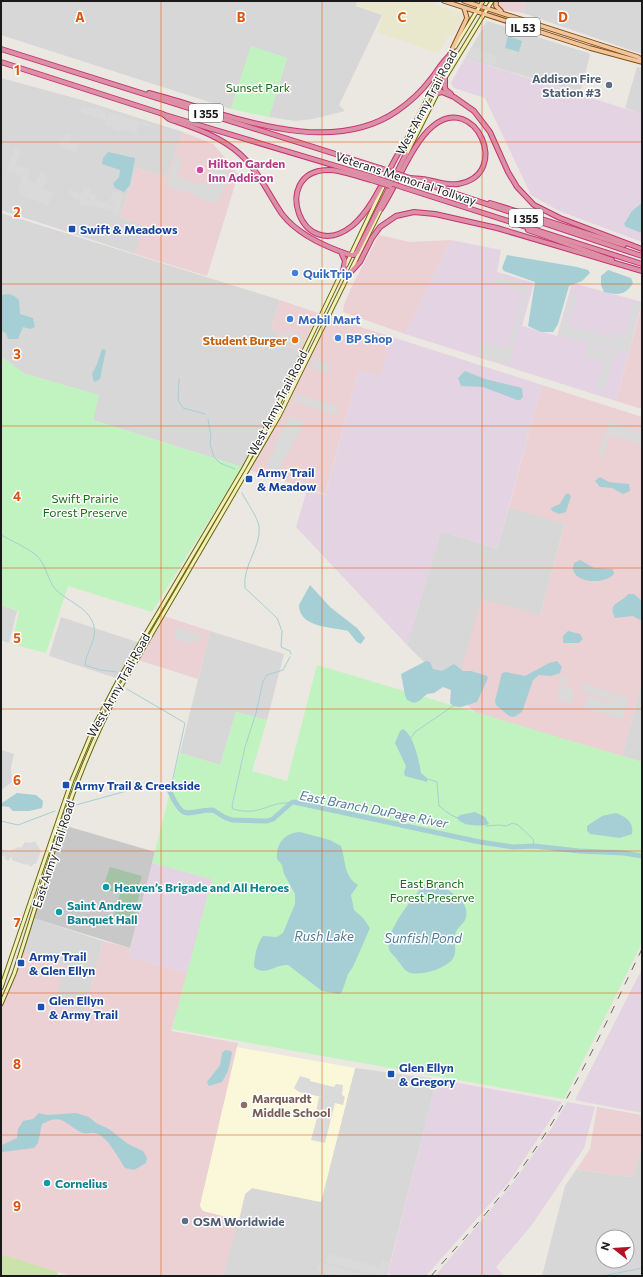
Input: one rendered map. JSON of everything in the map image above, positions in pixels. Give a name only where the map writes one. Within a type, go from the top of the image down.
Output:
[{"type":"highway","name":"I 355","points":[[1,49],[411,179]]},
{"type":"highway","points":[[95,79],[280,128],[307,132],[335,131],[367,126],[397,111],[420,92],[444,60],[449,56]]},
{"type":"highway","name":"I 355","points":[[1,62],[163,114]]},
{"type":"highway","points":[[445,78],[445,88],[454,97],[474,111],[487,128],[511,179],[529,200],[547,213],[642,250]]},
{"type":"highway","points":[[428,95],[438,92],[454,97]]},
{"type":"highway","points":[[163,114],[169,119],[224,141],[241,154],[255,170],[283,215],[293,225],[303,234],[350,255],[354,255],[357,252],[406,154]]},
{"type":"highway","name":"Veterans Memorial Tollway","points":[[163,114],[372,179],[397,185],[642,264]]},
{"type":"highway","points":[[381,209],[419,142],[435,124],[446,120],[458,119],[470,124],[479,132],[485,142],[486,154],[482,168],[473,178],[464,183],[454,184],[422,179],[411,179]]},
{"type":"highway","points":[[372,179],[332,170],[315,173],[303,182],[296,195],[296,206],[299,218],[310,230],[325,235],[338,234],[350,227],[367,208],[402,147]]},
{"type":"highway","name":"Veterans Memorial Tollway","points":[[411,179],[435,186],[550,227],[642,256]]},
{"type":"highway","points":[[435,186],[642,250]]},
{"type":"highway","points":[[349,274],[360,262],[372,238],[380,228],[396,216],[414,212],[435,214],[496,228],[642,271]]},
{"type":"highway","points":[[485,214],[642,271]]},
{"type":"highway","points":[[340,251],[345,261],[343,271]]},
{"type":"main road","name":"IL 53","points":[[444,1],[590,48],[642,61]]},
{"type":"main road","name":"IL 53","points":[[464,1],[638,57],[642,61]]},
{"type":"main road","name":"West Army Trail Road","points":[[66,796],[90,735],[118,681],[247,464],[276,408],[428,95],[449,56],[484,1]]},
{"type":"main road","name":"West Army Trail Road","points":[[73,793],[95,738],[120,688],[266,440],[302,371],[381,209],[406,154],[445,78],[492,1]]},
{"type":"main road","points":[[496,1],[496,6],[506,14]]},
{"type":"main road","points":[[449,56],[467,18],[467,13],[463,7]]},
{"type":"main road","points":[[118,681],[120,688]]},
{"type":"main road","name":"East Army Trail Road","points":[[1,1004],[14,974],[73,793]]},
{"type":"main road","name":"East Army Trail Road","points":[[1,988],[66,796]]},
{"type":"main road","points":[[42,869],[46,876]]},
{"type":"shaded area","points":[[1,1],[357,1],[356,6],[382,15],[339,105],[345,111],[313,119],[295,121],[269,117],[287,58],[251,47],[231,109],[1,35]]},
{"type":"shaded area","points":[[493,1],[525,1],[523,13],[489,8]]},
{"type":"shaded area","points":[[525,1],[642,1],[642,54],[523,13]]},
{"type":"shaded area","points":[[487,21],[588,53],[590,55],[580,93],[465,58]]},
{"type":"shaded area","points":[[473,47],[498,57],[493,66],[468,56]]},
{"type":"shaded area","points":[[465,58],[642,114],[642,242],[559,211],[531,195],[485,98],[454,88],[451,83]]},
{"type":"shaded area","points":[[637,67],[642,68],[642,114],[625,108]]},
{"type":"shaded area","points":[[1,78],[82,100],[183,132],[167,177],[136,168],[120,217],[144,225],[135,254],[1,210]]},
{"type":"shaded area","points":[[82,107],[87,109],[88,107],[100,109],[98,112],[100,111],[107,113],[105,120],[81,112]]},
{"type":"shaded area","points":[[109,112],[134,121],[135,120],[151,125],[151,127],[140,124],[140,122],[136,134],[120,129],[119,132],[112,129],[113,127],[105,124]]},
{"type":"shaded area","points":[[183,132],[213,144],[238,175],[207,276],[135,254],[143,225],[120,217],[136,168],[167,177]]},
{"type":"shaded area","points":[[67,133],[73,135],[70,142],[79,145],[77,152],[59,146]]},
{"type":"shaded area","points":[[15,146],[22,149],[16,165],[30,170],[27,180],[36,183],[40,172],[47,174],[43,189],[54,193],[48,205],[19,195],[20,190],[18,189],[22,176],[6,171]]},
{"type":"shaded area","points":[[176,156],[181,158],[179,165],[181,166],[175,177],[178,178],[179,175],[183,177],[182,179],[198,185],[200,183],[207,185],[209,188],[214,169],[217,167],[226,170],[226,173],[228,174],[219,202],[217,201],[215,204],[194,196],[195,194],[179,189],[178,191],[166,185]]},
{"type":"shaded area","points":[[84,187],[91,189],[88,199],[85,200],[90,201],[90,194],[93,194],[97,197],[94,202],[97,200],[114,204],[114,206],[115,203],[109,201],[110,198],[112,198],[112,191],[124,195],[118,215],[112,213],[113,211],[85,205],[85,203],[83,206],[80,205],[80,198],[78,200],[72,198],[73,196],[68,192],[69,190],[81,193],[81,196]]},
{"type":"shaded area","points":[[1,213],[280,300],[271,329],[278,332],[302,353],[271,416],[242,467],[93,420],[98,395],[25,374],[1,358]]},
{"type":"shaded area","points":[[379,235],[410,242],[451,240],[405,334],[343,312],[344,305],[353,284]]},
{"type":"shaded area","points":[[451,240],[501,250],[497,272],[534,283],[522,326],[557,336],[572,283],[642,302],[616,401],[405,334]]},
{"type":"shaded area","points":[[497,277],[523,284],[527,286],[528,290],[509,364],[479,356],[482,342],[508,348],[521,300],[523,300],[522,293],[507,289],[507,286],[503,285],[494,286]]},
{"type":"shaded area","points":[[571,294],[576,296],[568,325],[613,338],[614,332],[625,335],[634,302],[641,304],[628,353],[559,335]]},
{"type":"shaded area","points":[[280,300],[321,314],[302,353],[275,341],[278,332],[271,330]]},
{"type":"shaded area","points":[[642,304],[642,409],[616,401]]},
{"type":"shaded area","points":[[329,317],[392,337],[380,377],[359,370],[325,494],[250,470],[286,404]]},
{"type":"shaded area","points":[[291,331],[304,336],[301,346],[298,346],[296,350],[278,338],[280,333],[290,334]]},
{"type":"shaded area","points":[[392,337],[542,385],[497,549],[441,531],[407,645],[296,527],[307,490],[325,495],[359,370],[380,376]]},
{"type":"shaded area","points":[[588,343],[619,353],[617,357],[613,356],[604,390],[597,388],[604,362],[585,356]]},
{"type":"shaded area","points":[[315,359],[330,364],[328,373],[311,368],[310,365]]},
{"type":"shaded area","points":[[542,385],[642,417],[642,682],[622,756],[477,714],[454,692],[482,599],[540,615],[565,524],[509,507]]},
{"type":"shaded area","points":[[297,394],[338,407],[338,413],[336,415],[294,401]]},
{"type":"shaded area","points":[[290,416],[304,423],[278,472],[266,465]]},
{"type":"shaded area","points":[[609,422],[642,432],[642,445],[610,435],[603,457],[598,456]]},
{"type":"shaded area","points":[[509,507],[565,523],[540,615],[454,692],[407,645],[441,531],[497,549]]},
{"type":"shaded area","points":[[1,605],[17,611],[9,643],[1,640]]},
{"type":"shaded area","points":[[164,616],[210,631],[198,679],[138,660]]},
{"type":"shaded area","points":[[61,617],[140,643],[119,679],[49,656]]},
{"type":"shaded area","points":[[178,627],[201,635],[198,643],[191,640],[189,644],[174,639]]},
{"type":"shaded area","points":[[210,631],[284,654],[267,720],[236,712],[220,765],[180,753]]},
{"type":"shaded area","points":[[568,675],[570,679],[564,684],[575,692],[572,702],[569,703],[559,700],[557,697],[560,688],[562,687],[558,680]]},
{"type":"shaded area","points":[[642,682],[642,762],[622,756]]},
{"type":"shaded area","points":[[581,683],[613,693],[611,700],[584,692],[585,690],[581,689]]},
{"type":"shaded area","points":[[615,694],[627,697],[626,700],[628,701],[623,717],[620,719],[584,708],[588,696],[611,703]]},
{"type":"shaded area","points":[[1,750],[14,754],[11,767],[12,782],[1,790]]},
{"type":"shaded area","points":[[63,825],[155,852],[130,948],[33,918]]},
{"type":"shaded area","points":[[35,841],[41,851],[36,864],[33,864],[32,867],[28,865],[27,862],[26,865],[12,860],[12,856],[8,861],[5,859],[4,855],[1,857],[2,849],[9,851],[19,847],[21,848],[25,842],[31,843]]},
{"type":"shaded area","points":[[152,863],[212,879],[188,973],[128,957]]},
{"type":"shaded area","points":[[33,918],[103,941],[84,1012],[52,1005],[22,951]]},
{"type":"shaded area","points":[[103,941],[130,948],[128,957],[188,973],[171,1031],[238,1043],[200,1205],[204,1211],[239,1220],[223,1276],[70,1276],[1,1254],[1,1006],[22,951],[65,965],[53,1005],[84,1012]]},
{"type":"shaded area","points":[[642,969],[642,1113],[575,1100]]},
{"type":"shaded area","points":[[237,1047],[355,1068],[321,1202],[252,1188],[245,1194],[239,1220],[203,1211],[200,1206]]},
{"type":"shaded area","points":[[355,1068],[437,1079],[387,1276],[223,1276],[245,1194],[252,1188],[321,1202]]},
{"type":"shaded area","points":[[300,1076],[310,1079],[310,1081],[334,1087],[336,1084],[343,1085],[342,1095],[345,1097],[343,1105],[335,1103],[325,1143],[311,1140],[318,1114],[316,1112],[319,1097],[322,1097],[299,1092],[294,1088]]},
{"type":"shaded area","points":[[437,1079],[562,1102],[509,1182],[426,1276],[398,1276],[388,1274]]},
{"type":"shaded area","points":[[567,1102],[595,1107],[584,1148],[531,1226],[496,1267],[504,1276],[435,1276],[513,1183],[550,1131]]},
{"type":"shaded area","points":[[597,1107],[642,1115],[642,1147],[633,1177],[576,1170],[590,1149]]},
{"type":"shaded area","points":[[642,1147],[642,1276],[542,1276],[565,1186],[576,1170],[633,1177]]},
{"type":"shaded area","points":[[329,1254],[380,1267],[382,1260],[390,1262],[387,1271],[385,1271],[385,1275],[382,1276],[326,1262]]},
{"type":"shaded area","points":[[320,1263],[372,1276],[339,1276],[316,1270]]},
{"type":"green space","points":[[358,1],[426,1],[460,13],[463,17],[452,36],[448,36],[438,53],[377,32],[383,15],[356,6]]},
{"type":"green space","name":"Sunset Park","points":[[251,46],[287,58],[269,117],[231,109]]},
{"type":"green space","name":"Swift Prairie Forest Preserve","points":[[2,357],[25,374],[99,395],[93,420],[242,467],[152,612],[68,586],[46,653],[12,644],[19,611],[1,605]]},
{"type":"green space","name":"East Branch Forest Preserve","points":[[317,665],[642,762],[642,943],[564,1099],[172,1029],[212,879],[152,863],[180,753],[220,765],[236,712],[267,720],[252,771],[287,781]]},
{"type":"green space","points":[[110,867],[142,876],[138,889],[140,891],[133,923],[114,916],[120,894],[108,890],[109,885],[104,884]]},
{"type":"green space","points":[[1,1254],[58,1272],[57,1276],[1,1276]]},
{"type":"water","points":[[508,36],[522,41],[519,52],[505,48]]},
{"type":"water","points":[[108,152],[135,158],[130,185],[124,192],[115,188],[113,184],[119,177],[120,170],[102,164],[103,158]]},
{"type":"water","points":[[642,203],[642,233],[626,227],[624,224],[632,211]]},
{"type":"water","points":[[507,255],[577,267],[588,270],[590,273],[582,281],[569,286],[558,324],[553,332],[541,332],[528,326],[535,282],[504,271],[502,268]]},
{"type":"water","points":[[608,270],[631,278],[633,283],[627,290],[620,294],[604,292],[601,285],[601,276]]},
{"type":"water","points":[[9,294],[19,300],[20,314],[33,318],[35,327],[30,329],[23,327],[18,339],[8,339],[6,333],[1,331],[1,295]]},
{"type":"water","points":[[102,349],[106,350],[100,379],[94,382],[92,374]]},
{"type":"water","points":[[465,371],[485,379],[522,388],[523,397],[520,400],[517,400],[483,387],[461,386],[458,378]]},
{"type":"water","points":[[600,477],[609,482],[629,484],[630,491],[623,494],[612,488],[600,487],[595,481]]},
{"type":"water","points":[[568,493],[571,496],[566,512],[559,514],[552,511],[551,508],[560,504],[565,495]]},
{"type":"water","points":[[580,560],[594,568],[613,569],[614,574],[609,578],[595,581],[581,578],[576,575],[573,570],[574,563]]},
{"type":"water","points":[[310,585],[330,607],[357,628],[365,638],[361,644],[357,642],[348,631],[318,625],[305,618],[300,613],[299,605]]},
{"type":"water","points":[[628,594],[634,594],[642,601],[642,621],[633,616],[615,618],[613,613],[614,606]]},
{"type":"water","points":[[568,631],[580,634],[583,639],[579,643],[563,643],[563,636]]},
{"type":"water","points":[[426,661],[430,662],[433,669],[442,671],[454,664],[463,671],[471,671],[487,676],[488,678],[477,702],[461,707],[453,706],[450,703],[451,690],[443,687],[434,693],[427,694],[419,701],[414,703],[407,700],[401,674]]},
{"type":"water","points":[[557,661],[562,667],[560,673],[551,676],[539,675],[533,680],[522,712],[514,717],[509,716],[496,705],[495,701],[502,673],[506,672],[525,676],[549,663]]},
{"type":"water","points":[[403,729],[407,732],[413,742],[421,773],[428,779],[427,782],[405,776],[404,773],[406,766],[395,743],[400,731]]},
{"type":"water","points":[[17,793],[36,795],[43,801],[42,808],[29,811],[13,811],[9,807],[1,806],[2,803]]},
{"type":"water","points":[[475,812],[485,817],[489,824],[472,825],[463,823],[457,818],[460,815]]},
{"type":"water","points":[[616,813],[628,820],[632,826],[632,834],[620,838],[590,834],[587,831],[587,826],[602,816]]},
{"type":"water","name":"Rush Lake","points":[[300,832],[330,840],[341,846],[347,872],[353,881],[358,885],[351,895],[354,910],[363,918],[370,928],[353,967],[348,974],[342,992],[339,994],[322,991],[288,965],[262,971],[254,967],[256,951],[261,939],[263,936],[277,937],[283,933],[295,904],[295,894],[284,874],[282,865],[277,859],[277,854],[280,844],[285,837]]},
{"type":"water","name":"Sunfish Pond","points":[[436,883],[458,897],[466,908],[467,914],[465,920],[457,930],[454,939],[455,954],[451,961],[437,969],[418,974],[408,972],[403,968],[389,949],[391,933],[401,915],[425,884]]},
{"type":"water","points":[[225,1050],[231,1051],[232,1053],[228,1071],[222,1082],[209,1086],[207,1082],[220,1065],[222,1053]]},
{"type":"water","points":[[39,1113],[47,1115],[76,1113],[89,1117],[96,1123],[109,1129],[128,1144],[143,1151],[147,1158],[146,1163],[134,1170],[125,1168],[104,1138],[94,1133],[83,1133],[59,1119],[42,1124],[38,1143],[34,1148],[2,1152],[2,1145],[17,1138],[18,1129],[23,1121],[33,1119]]},
{"type":"waterway","points":[[179,379],[178,400],[183,408],[205,414]]},
{"type":"waterway","points":[[208,419],[211,436],[210,444],[214,457],[220,463],[235,469]]},
{"type":"waterway","points":[[242,493],[259,526],[258,541],[246,572],[245,588],[277,618],[282,631],[281,647],[290,651],[291,654]]},
{"type":"waterway","points":[[1,535],[36,555],[43,564],[54,588],[89,615],[95,632],[85,665],[100,670],[117,672]]},
{"type":"waterway","points":[[290,657],[283,670],[267,675],[263,681],[256,713],[245,747],[232,806],[233,809],[251,811],[276,804],[291,803]]},
{"type":"waterway","points":[[76,805],[148,785],[170,792],[185,723],[127,689]]},
{"type":"waterway","points":[[411,738],[415,732],[453,706]]},
{"type":"waterway","points":[[428,779],[437,782],[439,806],[451,815],[458,818]]},
{"type":"waterway","name":"East Branch DuPage River","points":[[170,792],[175,802],[183,812],[191,813],[213,810],[232,820],[267,821],[273,819],[294,802],[480,842],[513,847],[534,846],[579,851],[624,853],[642,856]]},
{"type":"waterway","name":"East Branch DuPage River","points":[[1,821],[18,825],[55,811]]},
{"type":"waterway","points":[[462,821],[466,824],[471,824]]},
{"type":"waterway","points":[[486,826],[506,826],[513,823],[518,825],[533,839],[534,846]]},
{"type":"waterway","points":[[603,1276],[642,1268]]},
{"type":"railway","points":[[431,1276],[509,1185],[549,1128],[591,1053],[642,949]]},
{"type":"place","name":"Addison Fire Station #3","points":[[609,85]]},
{"type":"place","name":"Hilton Garden Inn Addison","points":[[200,170]]},
{"type":"place","name":"Swift & Meadows","points":[[72,229]]},
{"type":"place","name":"QuikTrip","points":[[295,273]]},
{"type":"place","name":"Mobil Mart","points":[[290,319]]},
{"type":"place","name":"BP Shop","points":[[338,338]]},
{"type":"place","name":"Student Burger","points":[[295,340]]},
{"type":"place","name":"Army Trail & Meadow","points":[[249,479]]},
{"type":"place","name":"Army Trail & Creekside","points":[[66,785]]},
{"type":"place","name":"Heaven’s Brigade and All Heroes","points":[[106,887]]},
{"type":"place","name":"Saint Andrew Banquet Hall","points":[[59,912]]},
{"type":"place","name":"Army Trail & Glen Ellyn","points":[[21,963]]},
{"type":"place","name":"Glen Ellyn & Army Trail","points":[[41,1007]]},
{"type":"place","name":"Glen Ellyn & Gregory","points":[[391,1074]]},
{"type":"place","name":"Marquardt Middle School","points":[[244,1105]]},
{"type":"place","name":"Cornelius","points":[[47,1183]]},
{"type":"place","name":"OSM Worldwide","points":[[185,1221]]}]
